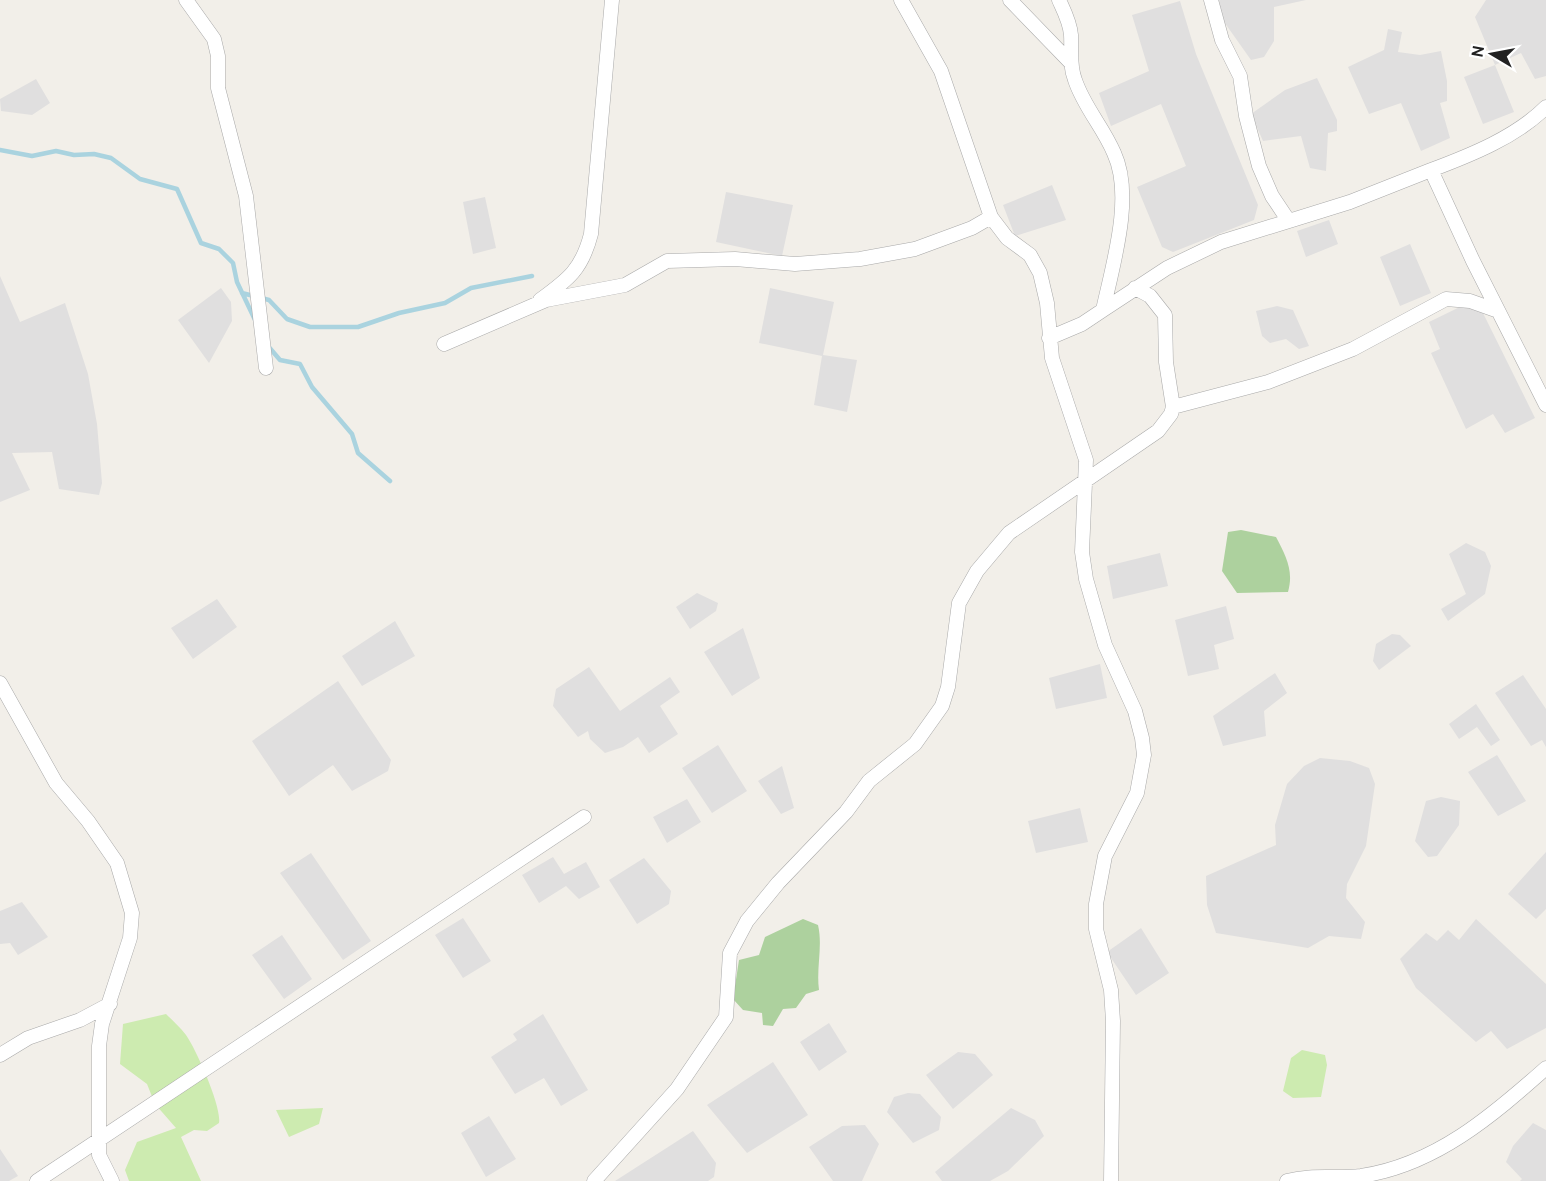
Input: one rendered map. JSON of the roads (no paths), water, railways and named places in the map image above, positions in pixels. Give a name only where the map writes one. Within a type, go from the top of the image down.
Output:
[{"type":"street","points":[[186,0],[214,39],[218,56],[218,88],[246,196],[266,368]]},
{"type":"street","points":[[444,344],[533,304],[559,286],[585,257],[591,234],[612,0]]},
{"type":"street","points":[[901,0],[941,71],[991,218],[1007,238],[1030,255],[1040,273],[1047,303],[1049,338],[1056,374],[1082,442],[1087,477],[1083,542],[1086,579],[1105,645],[1136,711],[1144,754],[1137,793],[1103,862],[1096,904],[1096,929],[1111,990],[1113,1021],[1111,1181]]},
{"type":"street","points":[[1010,0],[1071,63]]},
{"type":"street","points":[[1059,0],[1071,33],[1071,63],[1083,100],[1114,152],[1124,188],[1124,204],[1103,310]]},
{"type":"street","points":[[1211,0],[1222,40],[1240,76],[1246,116],[1259,166],[1272,196],[1288,220]]},
{"type":"street","points":[[1049,338],[1082,324],[1167,268],[1221,242],[1350,202],[1463,158],[1521,127],[1546,107]]},
{"type":"street","points":[[1431,170],[1546,405]]},
{"type":"street","points":[[533,304],[625,285],[651,268],[675,260],[735,259],[795,264],[897,254],[972,228],[991,218]]},
{"type":"street","points":[[594,1181],[673,1094],[720,1027],[728,1006],[730,953],[747,921],[778,883],[846,812],[869,781],[915,744],[942,706],[948,687],[959,603],[972,578],[1009,532],[1158,431],[1171,414],[1173,407],[1166,362],[1165,315],[1150,296],[1135,288]]},
{"type":"street","points":[[1173,407],[1268,382],[1353,349],[1446,299],[1470,301],[1498,311]]},
{"type":"street","points":[[0,683],[56,783],[88,821],[117,862],[132,913],[130,938],[102,1024],[99,1046],[99,1155],[112,1181]]},
{"type":"street","points":[[37,1181],[584,817]]},
{"type":"street","points":[[0,1055],[28,1038],[80,1020],[110,1004]]},
{"type":"street","points":[[1287,1181],[1302,1177],[1360,1176],[1408,1164],[1431,1155],[1522,1090],[1546,1068]]},
{"type":"waterway","points":[[0,150],[32,156],[56,151],[74,155],[94,154],[111,158],[140,179],[177,189],[201,243],[219,249],[233,263],[237,282],[256,322]]},
{"type":"waterway","points":[[242,293],[269,300],[287,319],[310,327],[358,327],[399,313],[445,303],[471,288],[532,276]]},
{"type":"waterway","points":[[268,346],[280,360],[300,364],[312,387],[352,434],[358,453],[390,481]]}]
